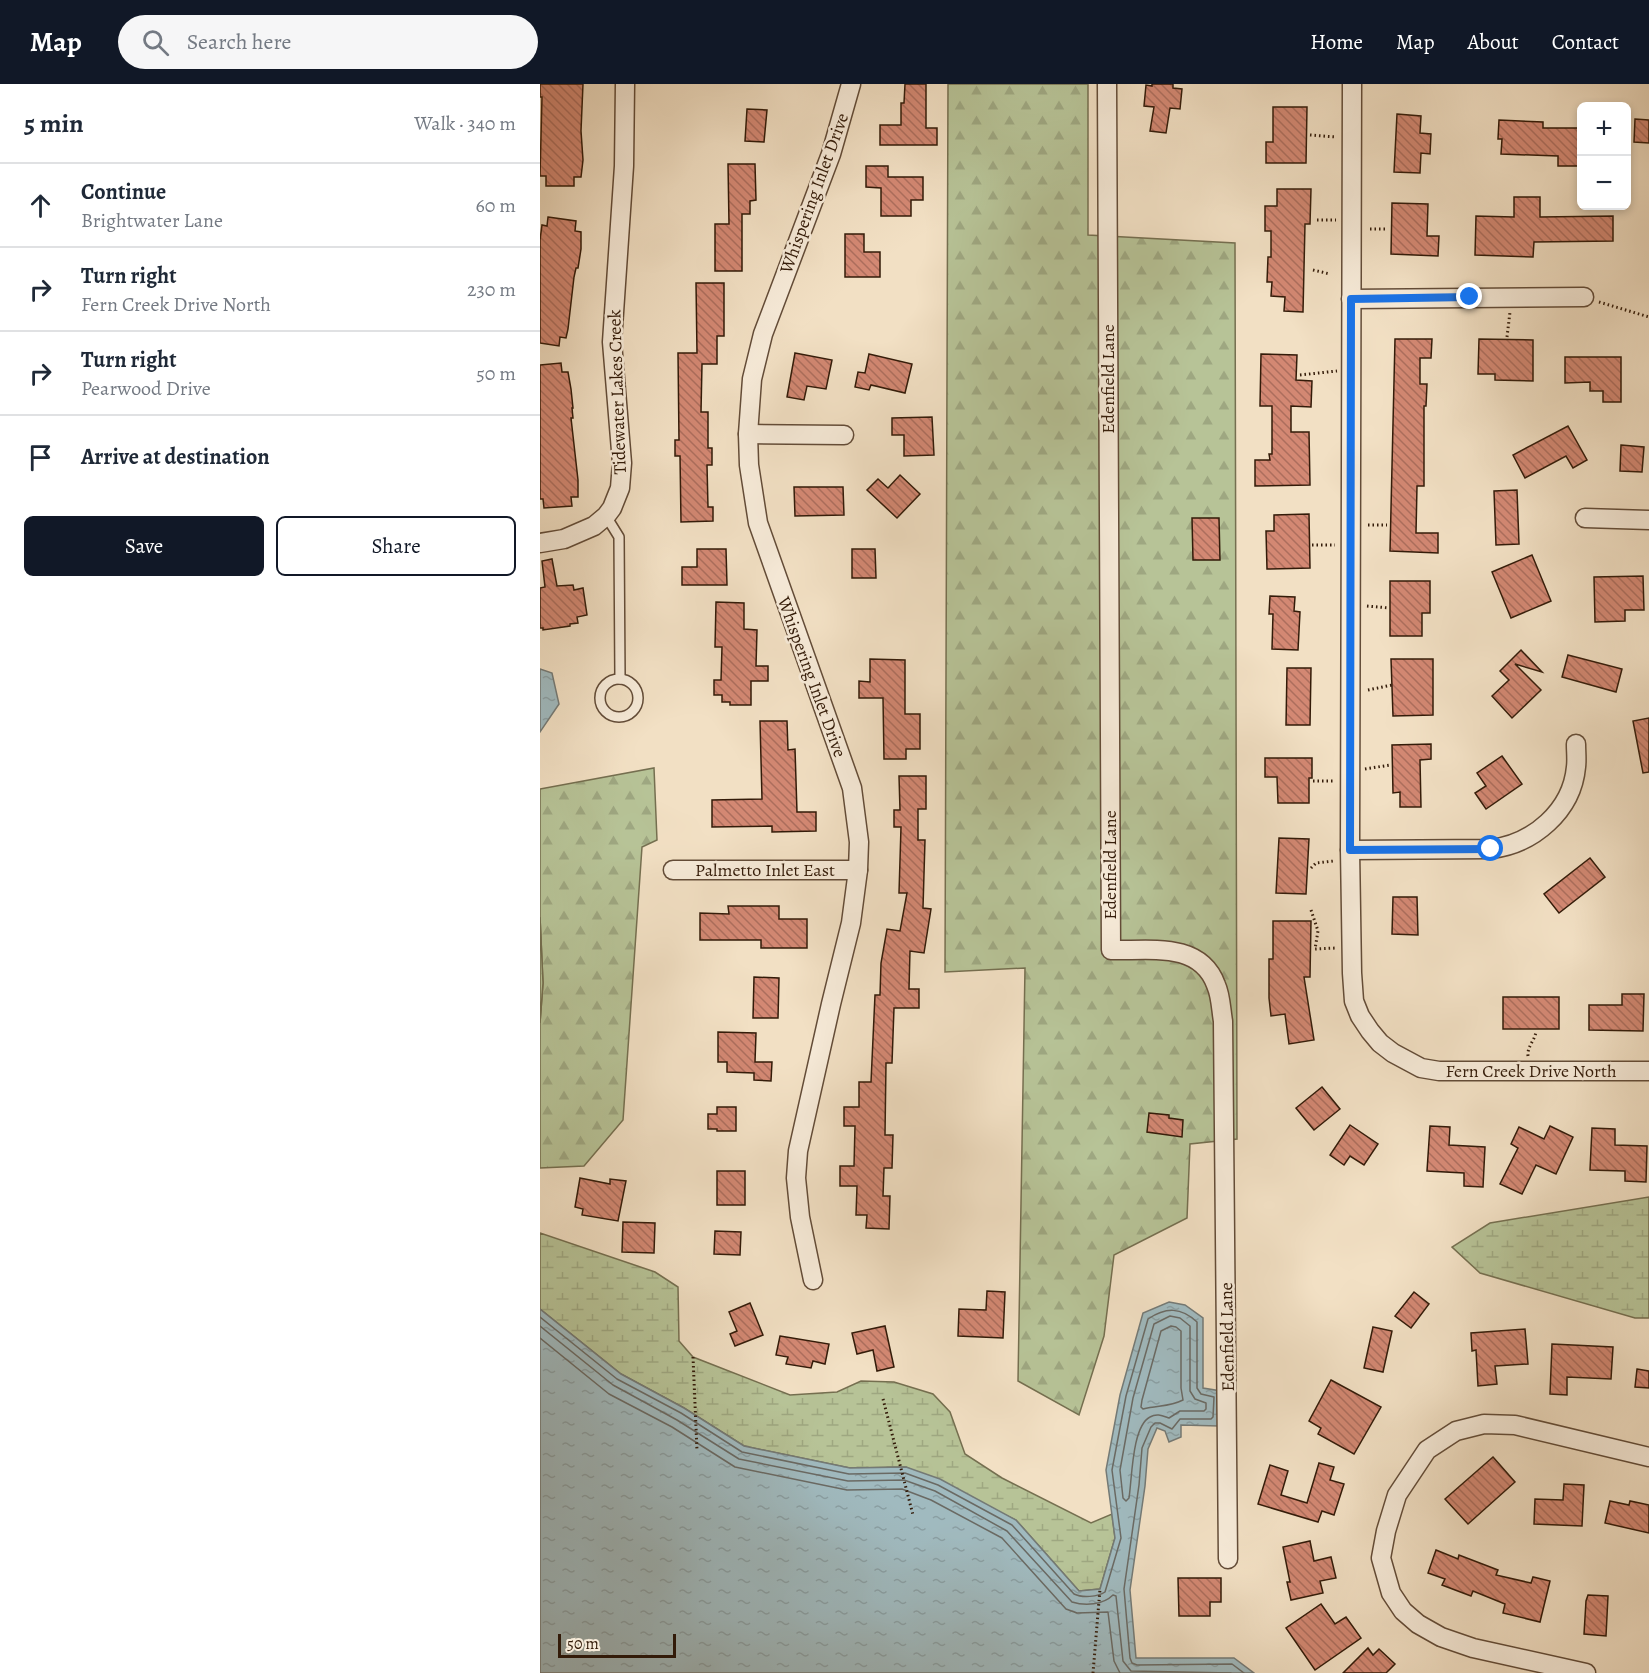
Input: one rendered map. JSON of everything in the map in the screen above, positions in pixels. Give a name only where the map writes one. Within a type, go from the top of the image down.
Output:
[{"type":"street","name":"Tidewater Lakes Creek","points":[[540,543],[564,539],[585,531],[606,516],[620,488],[622,463],[612,342],[624,166],[625,84]]},
{"type":"street","name":"Whispering Inlet Drive","points":[[813,1280],[800,1217],[796,1178],[798,1152],[851,923],[859,842],[852,788],[758,523],[750,484],[748,434],[752,379],[763,334],[831,154],[851,84]]},
{"type":"street","name":"Edenfield Lane","points":[[1107,84],[1111,950],[1183,951],[1201,962],[1216,984],[1218,993],[1223,1021],[1228,1559]]},
{"type":"street","name":"Fern Creek Drive North","points":[[1352,84],[1350,855],[1354,1001],[1360,1016],[1380,1043],[1421,1068],[1439,1071],[1649,1071]]},
{"type":"street","points":[[1351,299],[1584,297]]},
{"type":"street","points":[[748,434],[844,435]]},
{"type":"street","points":[[1585,518],[1649,520]]},
{"type":"street","points":[[1350,855],[1491,849],[1506,847],[1522,841],[1543,827],[1562,806],[1576,769],[1576,744]]},
{"type":"street","name":"Palmetto Inlet East","points":[[673,870],[858,870]]},
{"type":"street","points":[[1586,1673],[1473,1648],[1441,1637],[1418,1624],[1403,1611],[1391,1593],[1381,1558],[1386,1530],[1397,1495],[1426,1450],[1456,1431],[1484,1424],[1515,1425],[1649,1457]]},
{"type":"lane","points":[[606,516],[619,537],[620,679]]},
{"type":"lane","points":[[620,679],[634,685],[638,698],[633,711],[627,716],[615,717],[603,710],[599,698],[604,685],[609,681],[620,679]]},
{"type":"path","points":[[1310,135],[1352,138]]},
{"type":"path","points":[[1370,229],[1388,229]]},
{"type":"path","points":[[1313,270],[1330,274]]},
{"type":"path","points":[[1507,337],[1510,322],[1510,297]]},
{"type":"path","points":[[1584,297],[1649,316]]},
{"type":"path","points":[[1300,375],[1330,371],[1351,372]]},
{"type":"path","points":[[1312,545],[1351,546]]},
{"type":"path","points":[[1350,606],[1389,608]]},
{"type":"path","points":[[1350,690],[1374,690],[1392,686]]},
{"type":"path","points":[[1313,781],[1390,765]]},
{"type":"path","points":[[1311,868],[1317,863],[1350,855]]},
{"type":"path","points":[[1311,910],[1318,931],[1315,949],[1351,947]]},
{"type":"path","points":[[1527,1071],[1527,1049],[1536,1038],[1536,1031]]},
{"type":"path","points":[[693,1357],[697,1451]]},
{"type":"path","points":[[883,1399],[913,1515]]},
{"type":"path","points":[[1094,1673],[1100,1589]]},
{"type":"green space","points":[[948,84],[1088,84],[1088,235],[1235,243],[1237,1139],[1190,1144],[1187,1218],[1114,1255],[1104,1336],[1079,1415],[1018,1381],[1025,968],[945,972]]},
{"type":"green space","points":[[654,768],[657,840],[642,847],[623,1120],[584,1166],[540,1168],[540,1023],[543,983],[540,917],[540,789]]},
{"type":"green space","points":[[540,917],[543,983],[540,1023]]},
{"type":"green space","points":[[1649,1197],[1649,1318],[1635,1318],[1480,1273],[1452,1247],[1490,1223]]},
{"type":"green space","points":[[540,1233],[655,1272],[678,1287],[679,1341],[693,1357],[790,1395],[837,1392],[861,1381],[894,1382],[933,1394],[950,1412],[965,1454],[1002,1478],[1091,1523],[1112,1514],[1115,1538],[1100,1589],[1079,1591],[1016,1520],[906,1467],[850,1468],[744,1446],[684,1408],[621,1374],[540,1309]]},
{"type":"water","points":[[540,669],[552,673],[559,704],[540,732]]},
{"type":"water","points":[[1169,1302],[1185,1305],[1203,1318],[1203,1388],[1221,1391],[1219,1426],[1181,1425],[1181,1437],[1169,1442],[1165,1431],[1157,1428],[1148,1449],[1130,1590],[1136,1658],[1234,1658],[1254,1673],[540,1673],[540,1309],[621,1374],[684,1408],[744,1446],[850,1468],[906,1467],[940,1479],[1016,1520],[1079,1591],[1100,1589],[1115,1538],[1106,1470],[1120,1395],[1143,1313]]},
{"type":"building","points":[[540,84],[583,84],[581,131],[583,160],[581,177],[574,177],[574,186],[546,186],[546,176],[540,176],[542,97],[540,97]]},
{"type":"building","points":[[905,84],[926,84],[926,128],[937,128],[937,145],[880,145],[880,125],[901,125],[901,103],[904,103]]},
{"type":"building","points":[[1152,84],[1173,84],[1173,88],[1182,89],[1180,109],[1170,108],[1166,133],[1150,131],[1154,107],[1144,106],[1146,85],[1152,86]]},
{"type":"building","points":[[1273,107],[1307,107],[1306,163],[1266,163],[1266,142],[1273,142]]},
{"type":"building","points":[[747,109],[767,110],[764,142],[745,141]]},
{"type":"building","points":[[1397,114],[1421,116],[1420,133],[1431,134],[1430,154],[1421,153],[1420,173],[1394,172]]},
{"type":"building","points":[[1635,119],[1649,120],[1649,143],[1634,142]]},
{"type":"building","points":[[1499,120],[1543,122],[1543,128],[1577,128],[1577,166],[1558,166],[1558,156],[1501,154],[1502,139],[1498,139]]},
{"type":"building","points":[[728,164],[755,164],[756,200],[750,201],[750,214],[742,214],[742,271],[715,271],[715,224],[729,224]]},
{"type":"building","points":[[866,166],[888,166],[888,177],[923,177],[923,200],[911,200],[911,216],[881,216],[881,188],[866,187]]},
{"type":"building","points":[[1277,189],[1311,189],[1310,224],[1305,224],[1303,312],[1284,311],[1285,297],[1271,296],[1272,282],[1267,282],[1268,257],[1271,257],[1271,231],[1265,231],[1265,206],[1277,206]]},
{"type":"building","points":[[1514,197],[1540,197],[1540,217],[1613,216],[1613,241],[1534,242],[1533,257],[1475,255],[1476,216],[1514,217]]},
{"type":"building","points":[[1392,203],[1428,204],[1427,236],[1439,236],[1438,256],[1391,254]]},
{"type":"building","points":[[548,217],[576,221],[575,231],[581,232],[581,249],[574,277],[568,329],[566,338],[560,337],[559,346],[540,343],[540,240],[542,225],[547,226]]},
{"type":"building","points":[[845,234],[864,234],[864,252],[880,252],[880,277],[845,277]]},
{"type":"building","points":[[696,283],[724,283],[724,336],[717,336],[717,364],[702,364],[701,412],[708,412],[708,448],[712,448],[712,465],[707,465],[708,507],[713,507],[713,521],[681,522],[680,456],[675,456],[675,440],[679,440],[678,353],[697,353]]},
{"type":"building","points":[[1395,339],[1432,339],[1431,358],[1420,358],[1420,384],[1427,384],[1426,406],[1424,406],[1424,486],[1417,486],[1416,533],[1438,533],[1438,553],[1390,551]]},
{"type":"building","points":[[1479,339],[1533,340],[1533,381],[1495,380],[1495,374],[1478,374]]},
{"type":"building","points":[[795,353],[832,360],[826,389],[807,386],[804,400],[787,397]]},
{"type":"building","points":[[869,354],[912,364],[905,393],[871,385],[869,390],[855,387],[858,372],[865,373]]},
{"type":"building","points":[[1261,354],[1297,355],[1296,380],[1312,381],[1311,407],[1291,406],[1291,432],[1309,432],[1310,485],[1255,486],[1255,460],[1270,460],[1269,454],[1272,454],[1272,406],[1260,406]]},
{"type":"building","points":[[1565,357],[1621,357],[1621,402],[1603,402],[1603,391],[1590,391],[1590,382],[1565,383]]},
{"type":"building","points":[[561,363],[562,372],[568,372],[571,389],[573,418],[571,418],[578,497],[571,497],[572,506],[544,508],[543,499],[540,499],[540,365]]},
{"type":"building","points":[[932,417],[934,455],[904,456],[904,435],[892,435],[892,418]]},
{"type":"building","points":[[1568,426],[1587,460],[1573,468],[1566,456],[1525,478],[1513,455]]},
{"type":"building","points":[[1621,445],[1644,447],[1642,472],[1620,471]]},
{"type":"building","points":[[900,475],[920,494],[897,518],[867,490],[878,479],[888,488]]},
{"type":"building","points":[[794,487],[843,487],[844,515],[795,516]]},
{"type":"building","points":[[1517,490],[1519,544],[1496,545],[1494,491]]},
{"type":"building","points":[[1309,514],[1310,568],[1267,569],[1266,531],[1274,531],[1274,515]]},
{"type":"building","points":[[1192,518],[1219,518],[1220,560],[1193,560]]},
{"type":"building","points":[[697,549],[726,549],[727,585],[682,585],[682,567],[697,567]]},
{"type":"building","points":[[852,549],[875,549],[876,578],[852,578]]},
{"type":"building","points":[[1532,555],[1551,601],[1511,618],[1492,572]]},
{"type":"building","points":[[552,559],[557,586],[573,585],[574,590],[583,588],[587,615],[577,617],[578,623],[570,624],[570,626],[543,630],[540,628],[540,588],[545,587],[542,561]]},
{"type":"building","points":[[1643,576],[1644,610],[1625,610],[1625,621],[1595,622],[1594,577]]},
{"type":"building","points":[[1390,581],[1430,581],[1430,613],[1422,613],[1422,636],[1390,636]]},
{"type":"building","points":[[1270,596],[1295,597],[1294,611],[1300,612],[1298,650],[1272,649],[1273,614],[1269,614]]},
{"type":"building","points":[[716,602],[744,603],[744,629],[757,630],[756,666],[768,666],[768,681],[751,681],[751,705],[730,705],[730,702],[722,702],[722,695],[714,695],[714,680],[721,680],[722,647],[715,647]]},
{"type":"building","points":[[1521,650],[1542,672],[1515,664],[1541,690],[1512,718],[1492,696],[1509,680],[1500,671]]},
{"type":"building","points":[[1568,655],[1622,669],[1616,692],[1562,677]]},
{"type":"building","points":[[870,659],[905,660],[905,714],[920,714],[920,749],[906,749],[906,759],[884,759],[883,698],[859,698],[859,681],[870,682]]},
{"type":"building","points":[[1391,659],[1433,659],[1433,715],[1393,716]]},
{"type":"building","points":[[1287,668],[1311,668],[1310,725],[1286,725]]},
{"type":"building","points":[[1649,718],[1649,772],[1643,773],[1633,721]]},
{"type":"building","points":[[760,721],[787,721],[788,750],[795,749],[797,812],[816,812],[816,831],[772,832],[772,826],[712,827],[712,800],[762,799]]},
{"type":"building","points":[[1431,744],[1431,759],[1420,760],[1421,807],[1400,807],[1400,792],[1393,793],[1392,745]]},
{"type":"building","points":[[1502,756],[1522,784],[1486,809],[1475,793],[1486,786],[1477,773]]},
{"type":"building","points":[[1265,758],[1312,758],[1309,803],[1278,803],[1277,777],[1265,777]]},
{"type":"building","points":[[899,776],[926,776],[926,809],[918,809],[918,840],[925,840],[923,908],[931,909],[924,953],[910,951],[909,989],[919,989],[919,1008],[894,1008],[892,1063],[886,1063],[885,1135],[893,1135],[892,1168],[884,1168],[883,1196],[890,1196],[889,1229],[866,1228],[867,1215],[856,1215],[857,1186],[840,1186],[840,1166],[854,1166],[855,1126],[844,1126],[844,1107],[859,1107],[859,1082],[871,1082],[875,995],[880,995],[881,963],[887,929],[900,931],[907,893],[899,893],[901,827],[894,827],[894,810],[900,810]]},
{"type":"building","points":[[1279,838],[1309,839],[1306,894],[1276,893]]},
{"type":"building","points":[[1590,858],[1605,877],[1559,913],[1544,894]]},
{"type":"building","points":[[1393,897],[1417,897],[1418,935],[1392,934]]},
{"type":"building","points":[[728,906],[779,906],[779,919],[807,919],[807,948],[761,948],[761,940],[700,940],[700,913],[729,914]]},
{"type":"building","points":[[1273,921],[1311,921],[1310,977],[1304,977],[1314,1040],[1289,1044],[1285,1014],[1271,1016],[1269,959],[1273,959]]},
{"type":"building","points":[[754,977],[779,978],[778,1018],[753,1018]]},
{"type":"building","points":[[1622,994],[1644,994],[1643,1031],[1589,1030],[1589,1005],[1622,1005]]},
{"type":"building","points":[[1503,997],[1559,997],[1559,1029],[1503,1029]]},
{"type":"building","points":[[718,1032],[756,1033],[755,1062],[772,1062],[771,1081],[754,1080],[754,1073],[727,1072],[727,1062],[718,1062]]},
{"type":"building","points":[[1322,1087],[1340,1109],[1314,1130],[1296,1108]]},
{"type":"building","points":[[717,1107],[736,1107],[736,1131],[708,1129],[708,1114],[717,1114]]},
{"type":"building","points":[[1149,1113],[1169,1115],[1169,1118],[1183,1120],[1182,1137],[1147,1132]]},
{"type":"building","points":[[1350,1125],[1378,1144],[1364,1165],[1350,1156],[1344,1165],[1330,1155]]},
{"type":"building","points":[[1430,1126],[1450,1127],[1449,1145],[1485,1147],[1483,1187],[1464,1186],[1464,1173],[1427,1171]]},
{"type":"building","points":[[1550,1126],[1573,1137],[1556,1174],[1536,1165],[1522,1194],[1500,1184],[1518,1148],[1511,1144],[1519,1127],[1544,1139]]},
{"type":"building","points":[[1592,1128],[1615,1129],[1615,1145],[1647,1146],[1646,1182],[1625,1181],[1625,1171],[1590,1170]]},
{"type":"building","points":[[717,1171],[745,1171],[745,1205],[717,1205]]},
{"type":"building","points":[[580,1178],[610,1184],[610,1179],[626,1181],[618,1221],[582,1215],[583,1209],[575,1207]]},
{"type":"building","points":[[623,1222],[655,1223],[654,1253],[622,1252]]},
{"type":"building","points":[[715,1231],[741,1232],[740,1255],[714,1254]]},
{"type":"building","points":[[987,1291],[1005,1292],[1003,1338],[958,1336],[959,1309],[986,1310]]},
{"type":"building","points":[[1414,1292],[1429,1304],[1411,1328],[1395,1316]]},
{"type":"building","points":[[750,1303],[763,1335],[735,1346],[730,1334],[737,1331],[729,1312]]},
{"type":"building","points":[[885,1326],[894,1367],[877,1371],[873,1350],[857,1354],[852,1333]]},
{"type":"building","points":[[1373,1327],[1392,1331],[1383,1372],[1364,1368]]},
{"type":"building","points":[[1525,1329],[1528,1364],[1495,1366],[1497,1384],[1478,1386],[1476,1350],[1472,1351],[1471,1333]]},
{"type":"building","points":[[780,1336],[829,1344],[825,1364],[813,1361],[811,1368],[786,1364],[788,1357],[776,1355]]},
{"type":"building","points":[[1552,1344],[1613,1347],[1611,1379],[1567,1377],[1567,1395],[1550,1394]]},
{"type":"building","points":[[1637,1369],[1649,1371],[1649,1388],[1635,1387]]},
{"type":"building","points":[[1331,1380],[1381,1407],[1354,1454],[1318,1434],[1321,1428],[1309,1421]]},
{"type":"building","points":[[1493,1457],[1515,1482],[1468,1524],[1445,1499]]},
{"type":"building","points":[[1319,1463],[1334,1467],[1330,1480],[1344,1484],[1334,1515],[1322,1511],[1318,1522],[1258,1504],[1270,1465],[1288,1471],[1281,1495],[1307,1503]]},
{"type":"building","points":[[1564,1484],[1584,1485],[1582,1526],[1534,1524],[1535,1499],[1563,1500]]},
{"type":"building","points":[[1610,1501],[1629,1505],[1630,1501],[1649,1505],[1649,1533],[1605,1523]]},
{"type":"building","points":[[1310,1541],[1314,1561],[1331,1557],[1336,1578],[1320,1581],[1323,1593],[1291,1600],[1283,1547]]},
{"type":"building","points":[[1436,1550],[1458,1559],[1459,1555],[1498,1570],[1496,1575],[1531,1583],[1533,1577],[1550,1581],[1540,1622],[1503,1613],[1505,1604],[1473,1591],[1471,1596],[1442,1585],[1445,1579],[1428,1573]]},
{"type":"building","points":[[1178,1578],[1221,1578],[1221,1602],[1210,1602],[1210,1616],[1179,1616]]},
{"type":"building","points":[[1588,1595],[1608,1596],[1606,1636],[1584,1634]]},
{"type":"building","points":[[1321,1604],[1335,1624],[1346,1617],[1361,1638],[1315,1670],[1286,1628]]},
{"type":"building","points":[[1368,1648],[1373,1655],[1379,1649],[1395,1664],[1386,1673],[1343,1673]]},
{"type":"route","points":[[1470,297],[1351,299],[1350,850],[1491,849]]}]
